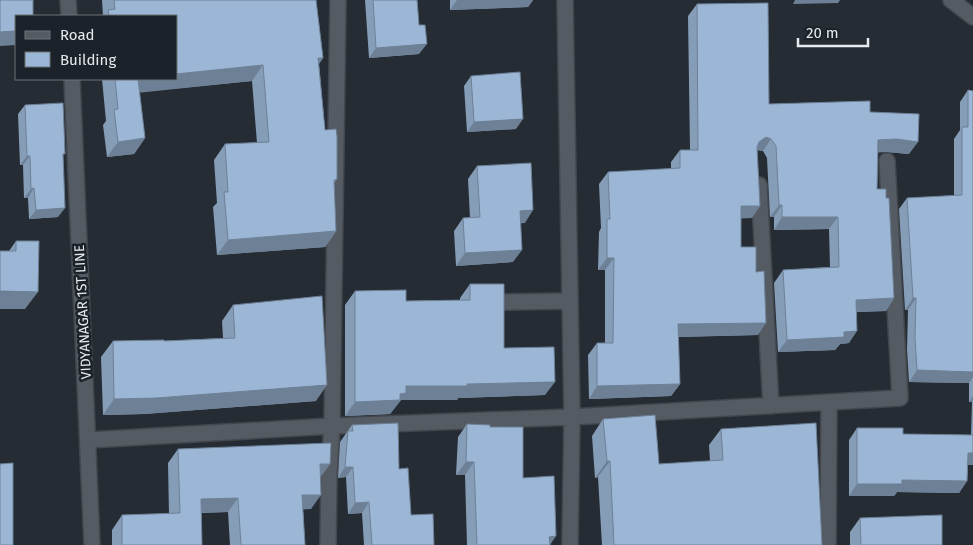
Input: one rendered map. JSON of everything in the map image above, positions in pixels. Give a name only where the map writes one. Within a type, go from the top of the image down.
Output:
[{"type":"street","points":[[68,0],[69,15]]},
{"type":"street","points":[[328,545],[332,426],[338,0]]},
{"type":"street","points":[[565,0],[572,418],[570,545]]},
{"type":"street","points":[[951,0],[973,16]]},
{"type":"street","name":"VIDYANAGAR 1ST LINE","points":[[72,80],[89,440],[92,545]]},
{"type":"street","points":[[89,440],[332,426],[572,418],[900,398],[887,161]]},
{"type":"street","points":[[758,169],[771,406]]},
{"type":"street","points":[[502,302],[570,301]]},
{"type":"street","points":[[828,403],[828,545]]},
{"type":"building","points":[[0,0],[33,0],[33,15],[15,15],[15,31],[0,32]]},
{"type":"building","points":[[114,0],[316,0],[323,58],[318,58],[325,130],[336,129],[337,137],[337,179],[334,180],[336,231],[228,240],[224,192],[228,192],[225,144],[269,142],[263,65],[178,74],[178,15],[109,15],[108,10],[115,9]]},
{"type":"building","points":[[373,0],[417,0],[419,25],[425,25],[427,44],[376,48]]},
{"type":"building","points":[[768,3],[769,104],[870,101],[870,112],[919,114],[918,142],[896,139],[878,140],[877,189],[886,189],[886,198],[889,198],[894,298],[856,300],[857,331],[844,332],[844,337],[787,340],[783,270],[839,267],[838,217],[782,217],[782,205],[779,205],[776,146],[771,139],[766,137],[759,142],[757,147],[760,206],[741,206],[741,247],[756,247],[756,272],[764,271],[766,323],[678,324],[680,384],[597,386],[597,343],[613,343],[614,258],[607,258],[607,219],[610,219],[608,172],[680,168],[680,150],[698,150],[697,4]]},
{"type":"building","points":[[520,72],[523,119],[474,122],[471,76]]},
{"type":"building","points":[[115,80],[138,80],[145,138],[118,142],[114,110],[118,109]]},
{"type":"building","points":[[968,90],[973,91],[973,372],[917,370],[915,338],[916,298],[913,298],[907,198],[962,195],[962,127],[968,127]]},
{"type":"building","points":[[63,103],[65,208],[36,210],[34,188],[31,189],[30,156],[27,156],[25,105]]},
{"type":"building","points":[[531,163],[533,210],[520,211],[522,250],[465,253],[463,218],[480,217],[477,166]]},
{"type":"building","points":[[16,241],[39,241],[38,292],[0,291],[0,251],[16,251]]},
{"type":"building","points":[[470,284],[504,284],[504,348],[554,347],[555,382],[467,384],[467,386],[406,386],[406,393],[400,394],[400,400],[355,402],[355,291],[406,290],[406,301],[470,300]]},
{"type":"building","points":[[322,296],[327,385],[156,398],[114,399],[113,341],[235,338],[233,305]]},
{"type":"building","points":[[655,415],[659,464],[723,460],[721,429],[816,423],[822,545],[614,545],[610,461],[607,461],[603,419]]},
{"type":"building","points":[[398,423],[399,469],[408,468],[411,515],[433,514],[434,545],[372,545],[369,502],[355,503],[353,467],[345,467],[348,431],[353,431],[352,425]]},
{"type":"building","points":[[467,424],[490,425],[490,427],[523,427],[523,478],[554,476],[556,536],[549,537],[550,545],[477,545],[474,462],[466,462]]},
{"type":"building","points":[[857,428],[903,428],[903,434],[973,435],[973,453],[968,453],[967,481],[902,480],[902,484],[857,484]]},
{"type":"building","points":[[331,443],[330,464],[320,464],[321,495],[302,495],[305,545],[241,545],[238,498],[201,499],[202,545],[122,545],[122,515],[180,513],[178,449]]},
{"type":"building","points":[[13,463],[13,545],[0,545],[0,464]]},
{"type":"building","points":[[942,515],[942,545],[861,545],[860,518]]}]
